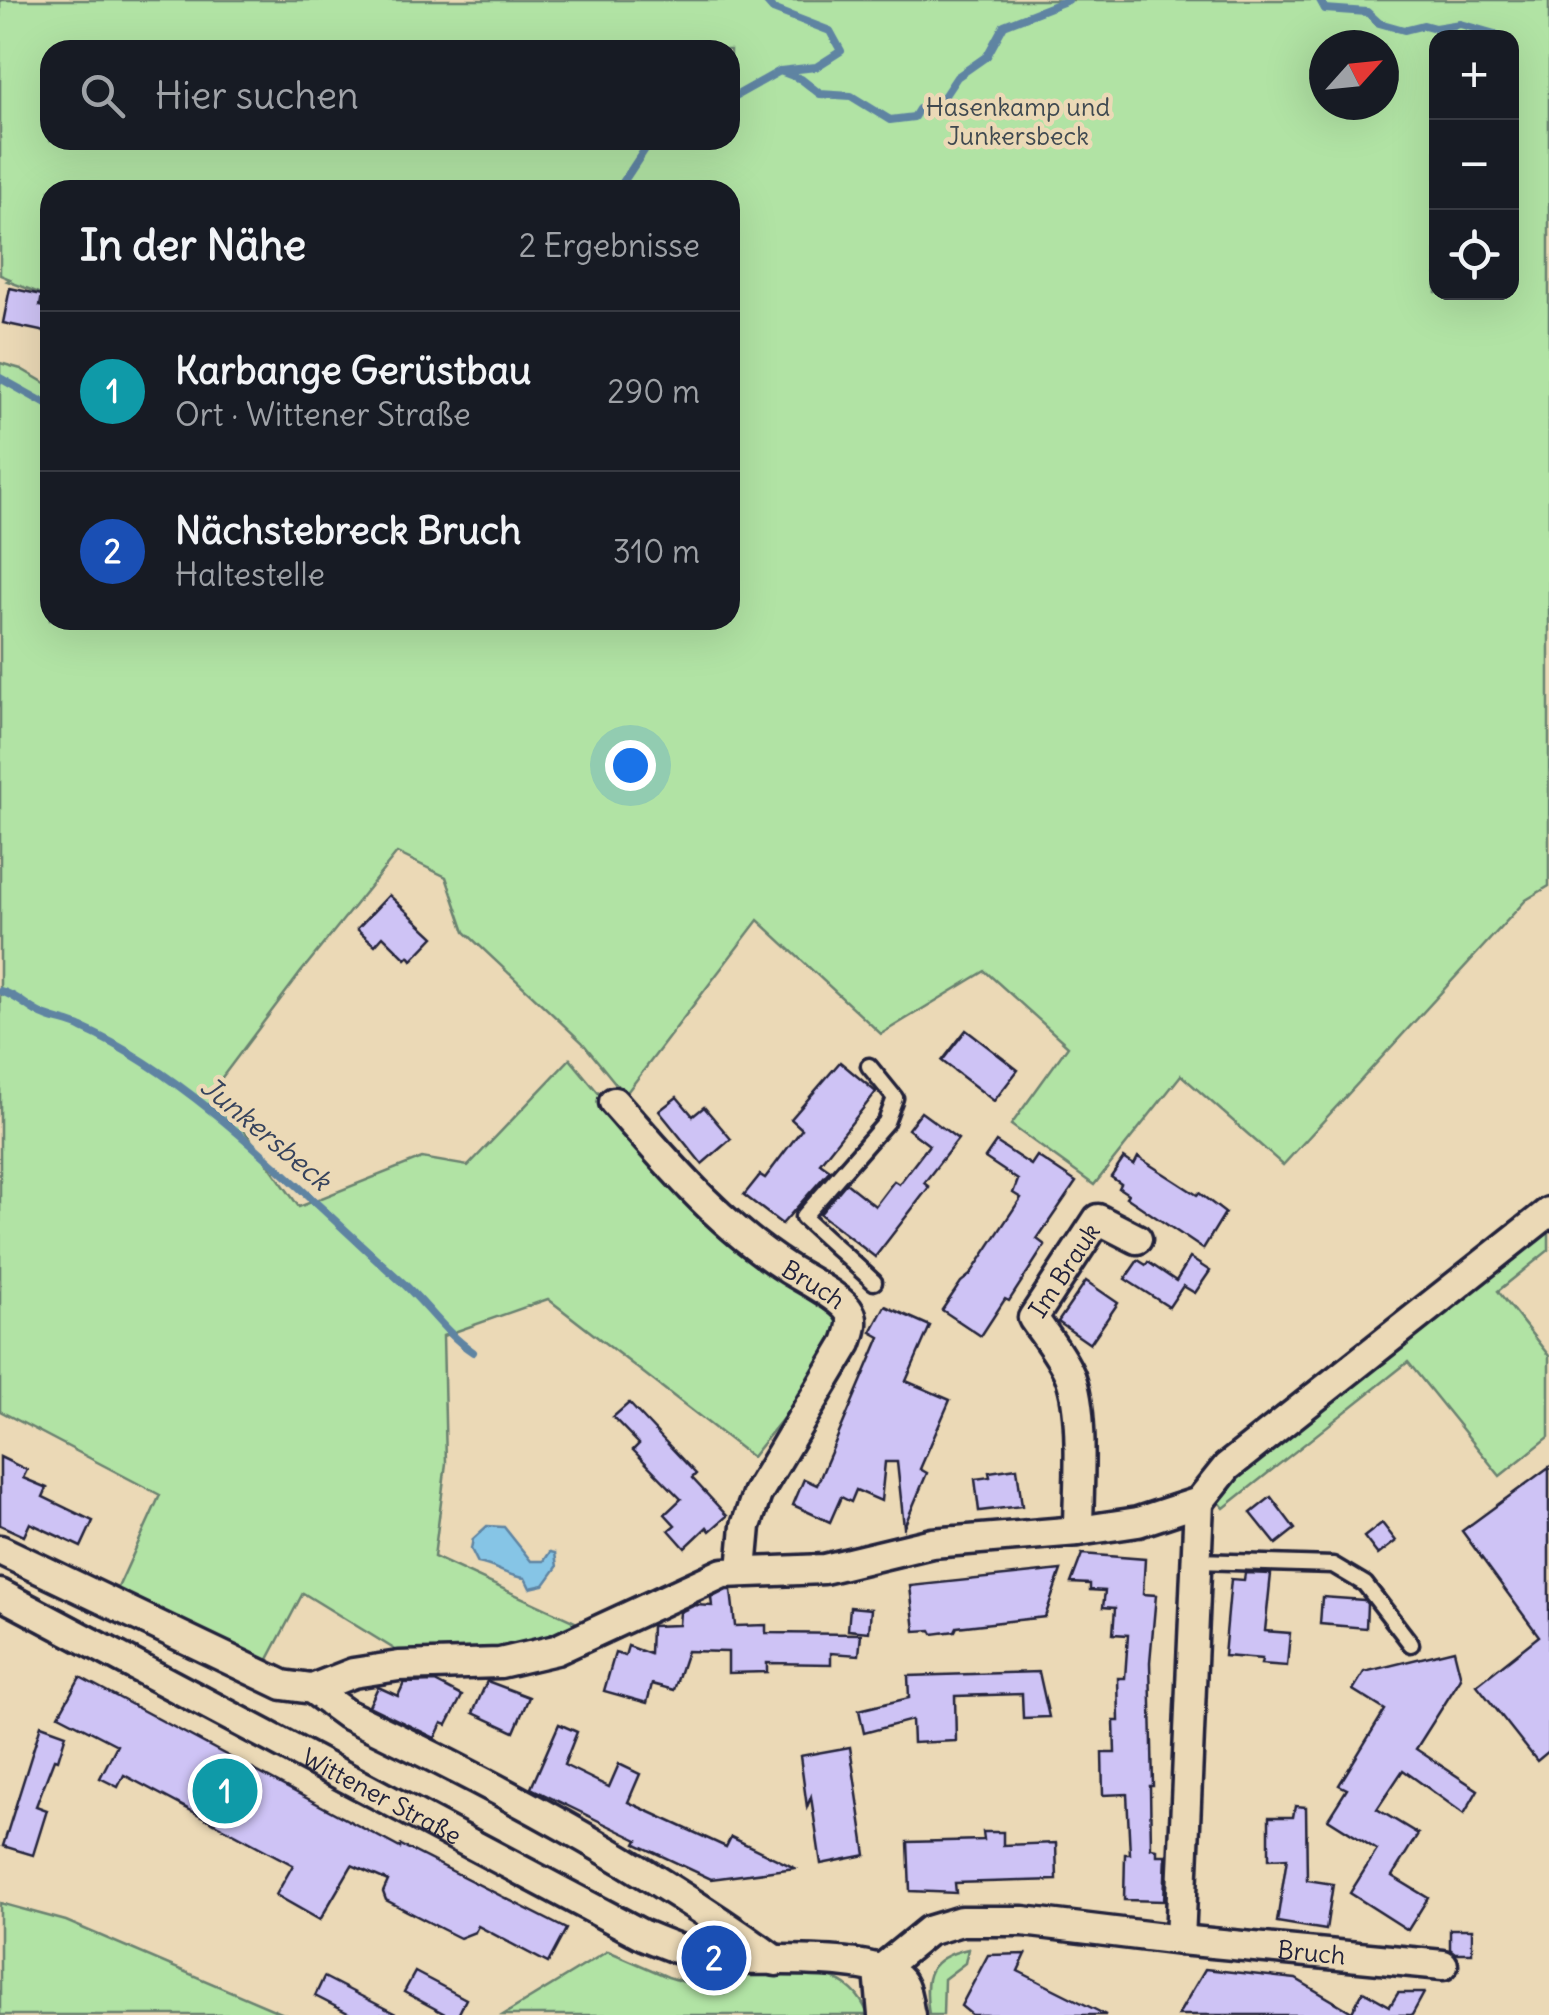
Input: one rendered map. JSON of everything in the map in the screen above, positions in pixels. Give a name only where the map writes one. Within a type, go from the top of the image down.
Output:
[{"type":"street","name":"Bruch","points":[[614,1102],[702,1199],[759,1250],[850,1313],[853,1323],[847,1343],[756,1494],[746,1526],[742,1570]]},
{"type":"street","points":[[312,1689],[353,1673],[399,1666],[500,1663],[556,1650],[652,1609],[702,1581],[742,1570],[824,1569],[932,1543],[1138,1522],[1199,1502],[1226,1467],[1549,1212]]},
{"type":"street","name":"Im Brauk","points":[[1078,1531],[1078,1412],[1072,1380],[1059,1354],[1032,1318],[1098,1219],[1137,1239]]},
{"type":"street","points":[[1180,1940],[1199,1502]]},
{"type":"street","points":[[0,1550],[284,1684],[312,1689],[346,1714],[590,1840],[723,1922],[777,1962]]},
{"type":"street","name":"Wittener Straße","points":[[0,1594],[644,1935],[683,1951],[714,1958],[858,1962],[879,1971]]},
{"type":"street","name":"Bruch","points":[[879,1971],[928,1931],[961,1922],[1023,1921],[1442,1966]]},
{"type":"street","points":[[883,2015],[879,1971],[896,1976],[903,1986],[910,2015]]},
{"type":"lane","points":[[869,1066],[895,1098],[886,1122],[802,1217],[874,1282]]},
{"type":"lane","points":[[1197,1561],[1334,1565],[1365,1584],[1411,1644]]},
{"type":"green space","name":"Hasenkamp und Junkersbeck","points":[[0,0],[1549,0],[1549,886],[1526,900],[1283,1165],[1181,1075],[1094,1185],[1011,1125],[1068,1046],[985,971],[881,1034],[758,920],[625,1095],[582,1042],[465,932],[446,877],[397,853],[214,1088],[299,1207],[422,1158],[468,1166],[570,1059],[610,1107],[840,1314],[840,1328],[821,1366],[752,1457],[548,1299],[443,1336],[446,1463],[434,1557],[586,1627],[509,1651],[394,1658],[394,1649],[303,1593],[266,1663],[116,1592],[160,1495],[0,1411],[0,363],[40,380],[40,630],[740,630],[740,180],[40,180],[40,293],[7,281],[10,279],[0,275]]},
{"type":"green space","points":[[1549,1217],[1549,1250],[1498,1291],[1549,1356],[1549,1437],[1500,1476],[1408,1362],[1224,1508],[1214,1496]]},
{"type":"green space","points":[[0,1903],[66,1921],[286,2015],[0,2015]]},
{"type":"green space","points":[[968,1949],[965,1963],[944,1979],[943,2015],[929,2015],[927,1990],[931,1971],[944,1958]]},
{"type":"green space","points":[[608,1951],[668,1977],[724,1994],[734,1973],[792,1972],[830,1977],[859,1997],[868,2015],[503,2015]]},
{"type":"water","points":[[487,1526],[504,1527],[531,1561],[544,1561],[550,1552],[555,1553],[557,1567],[544,1585],[530,1588],[525,1578],[478,1563],[471,1549],[473,1539]]},
{"type":"building","points":[[10,288],[40,295],[40,331],[3,323]]},
{"type":"building","points":[[389,895],[434,937],[412,960],[409,956],[406,959],[383,936],[375,945],[357,929]]},
{"type":"building","points":[[966,1030],[1018,1070],[994,1101],[942,1061]]},
{"type":"building","points":[[840,1062],[876,1092],[820,1163],[830,1170],[782,1224],[744,1195],[760,1175],[765,1178],[802,1129],[791,1119]]},
{"type":"building","points":[[677,1097],[693,1116],[704,1107],[731,1139],[702,1164],[659,1111]]},
{"type":"building","points":[[921,1112],[958,1139],[924,1183],[929,1187],[875,1257],[820,1214],[846,1183],[875,1206],[894,1181],[899,1184],[929,1145],[908,1129]]},
{"type":"building","points":[[996,1142],[1031,1165],[1037,1156],[1076,1182],[1037,1239],[1045,1245],[981,1336],[942,1310],[1021,1198],[1013,1193],[1018,1180],[985,1158]]},
{"type":"building","points":[[1138,1157],[1225,1213],[1203,1249],[1126,1197],[1128,1194],[1119,1188],[1121,1184],[1111,1177],[1124,1158],[1134,1165]]},
{"type":"building","points":[[1190,1258],[1210,1271],[1195,1293],[1183,1286],[1169,1307],[1125,1279],[1138,1260],[1146,1265],[1148,1262],[1176,1281]]},
{"type":"building","points":[[1086,1281],[1118,1303],[1090,1344],[1058,1322]]},
{"type":"building","points":[[885,1306],[930,1326],[906,1381],[950,1400],[920,1469],[927,1473],[904,1527],[897,1462],[885,1462],[881,1501],[856,1490],[851,1502],[841,1497],[830,1522],[793,1505],[804,1479],[817,1485],[880,1337],[871,1332]]},
{"type":"building","points":[[629,1403],[696,1474],[692,1478],[727,1516],[710,1531],[707,1527],[685,1548],[669,1530],[675,1525],[665,1514],[681,1499],[633,1450],[639,1444],[613,1417]]},
{"type":"building","points":[[0,1457],[27,1470],[23,1478],[47,1488],[43,1497],[93,1521],[81,1547],[30,1523],[24,1536],[0,1525]]},
{"type":"building","points":[[1549,1467],[1549,1751],[1537,1761],[1477,1685],[1539,1636],[1462,1531]]},
{"type":"building","points":[[1017,1468],[1022,1506],[979,1511],[975,1479],[990,1477],[989,1472]]},
{"type":"building","points":[[1271,1497],[1295,1529],[1276,1544],[1251,1513]]},
{"type":"building","points":[[1382,1523],[1396,1541],[1378,1555],[1364,1537]]},
{"type":"building","points":[[1082,1554],[1145,1559],[1143,1594],[1156,1595],[1150,1662],[1151,1848],[1157,1849],[1157,1855],[1166,1855],[1164,1901],[1124,1900],[1125,1854],[1130,1854],[1127,1794],[1103,1795],[1102,1753],[1115,1753],[1118,1678],[1125,1678],[1128,1635],[1113,1634],[1115,1608],[1103,1607],[1105,1591],[1090,1590],[1090,1584],[1071,1583]]},
{"type":"building","points":[[1061,1570],[1045,1617],[957,1627],[955,1631],[933,1634],[931,1630],[915,1631],[910,1586]]},
{"type":"building","points":[[1245,1573],[1271,1574],[1265,1631],[1290,1633],[1287,1666],[1224,1656],[1231,1579],[1244,1580]]},
{"type":"building","points":[[731,1590],[735,1626],[766,1625],[766,1633],[861,1634],[859,1655],[831,1653],[831,1664],[767,1663],[767,1672],[728,1673],[728,1652],[687,1651],[674,1690],[652,1684],[647,1703],[604,1691],[615,1653],[625,1656],[628,1646],[650,1654],[651,1626],[679,1625],[680,1612],[695,1605],[712,1606],[711,1598]]},
{"type":"building","points":[[1322,1597],[1364,1600],[1366,1628],[1320,1624]]},
{"type":"building","points":[[850,1607],[871,1609],[869,1632],[848,1630]]},
{"type":"building","points":[[1454,1650],[1461,1678],[1416,1749],[1478,1790],[1464,1814],[1403,1770],[1377,1809],[1418,1834],[1392,1876],[1428,1898],[1408,1930],[1350,1893],[1377,1850],[1328,1819],[1347,1789],[1339,1785],[1385,1710],[1353,1690],[1364,1672]]},
{"type":"building","points":[[1039,1672],[1049,1717],[1023,1718],[1022,1694],[955,1696],[956,1741],[913,1743],[912,1720],[864,1733],[859,1710],[909,1698],[908,1676]]},
{"type":"building","points":[[80,1677],[400,1848],[401,1845],[566,1929],[548,1963],[478,1926],[475,1932],[460,1938],[386,1900],[383,1892],[388,1881],[352,1865],[320,1920],[276,1895],[293,1865],[124,1775],[118,1787],[100,1778],[117,1745],[59,1715]]},
{"type":"building","points":[[487,1681],[529,1697],[514,1732],[473,1713]]},
{"type":"building","points":[[435,1682],[462,1696],[447,1725],[442,1723],[435,1738],[369,1706],[378,1687],[398,1696],[404,1683]]},
{"type":"building","points":[[559,1724],[577,1732],[564,1765],[609,1787],[619,1764],[640,1774],[628,1802],[726,1847],[731,1837],[795,1868],[711,1879],[531,1788]]},
{"type":"building","points":[[41,1725],[66,1734],[36,1806],[47,1810],[33,1855],[3,1846]]},
{"type":"building","points":[[850,1747],[866,1855],[821,1864],[800,1756]]},
{"type":"building","points":[[1295,1806],[1306,1807],[1307,1880],[1333,1884],[1326,1930],[1277,1922],[1287,1858],[1269,1859],[1269,1817],[1293,1817]]},
{"type":"building","points":[[983,1832],[1003,1832],[1003,1845],[1056,1843],[1057,1880],[955,1883],[956,1893],[910,1891],[908,1842],[984,1840]]},
{"type":"building","points":[[1450,1929],[1472,1929],[1472,1953],[1455,1953],[1450,1949]]},
{"type":"building","points":[[1026,1954],[1018,1971],[1106,2015],[972,2015],[961,2006],[988,1955]]},
{"type":"building","points":[[1205,1969],[1296,1979],[1352,2012],[1363,1991],[1390,2006],[1398,1993],[1424,1993],[1412,2015],[1178,2015]]},
{"type":"building","points":[[415,1972],[466,1999],[458,2015],[447,2015],[404,1992]]},
{"type":"building","points":[[324,1977],[398,2015],[352,2015],[315,1996]]},
{"type":"waterway","name":"Junkersbeck","points":[[740,93],[780,71],[816,67],[841,51],[830,31],[773,9],[765,0]]},
{"type":"waterway","points":[[780,71],[801,79],[820,94],[851,96],[890,120],[914,117],[919,109],[931,111],[937,107],[957,77],[987,56],[1004,25],[1068,0]]},
{"type":"waterway","points":[[1320,0],[1325,9],[1367,12],[1379,23],[1404,30],[1460,24],[1481,30]]},
{"type":"waterway","name":"Junkersbeck","points":[[625,180],[644,150]]},
{"type":"waterway","name":"Junkersbeck","points":[[0,378],[40,400]]},
{"type":"waterway","name":"Junkersbeck","points":[[0,991],[125,1050],[209,1109],[403,1283],[473,1352]]},
{"type":"place","name":"Karbange Gerüstbau","points":[[225,1791]]},
{"type":"place","name":"Nächstebreck Bruch","points":[[714,1958]]}]
